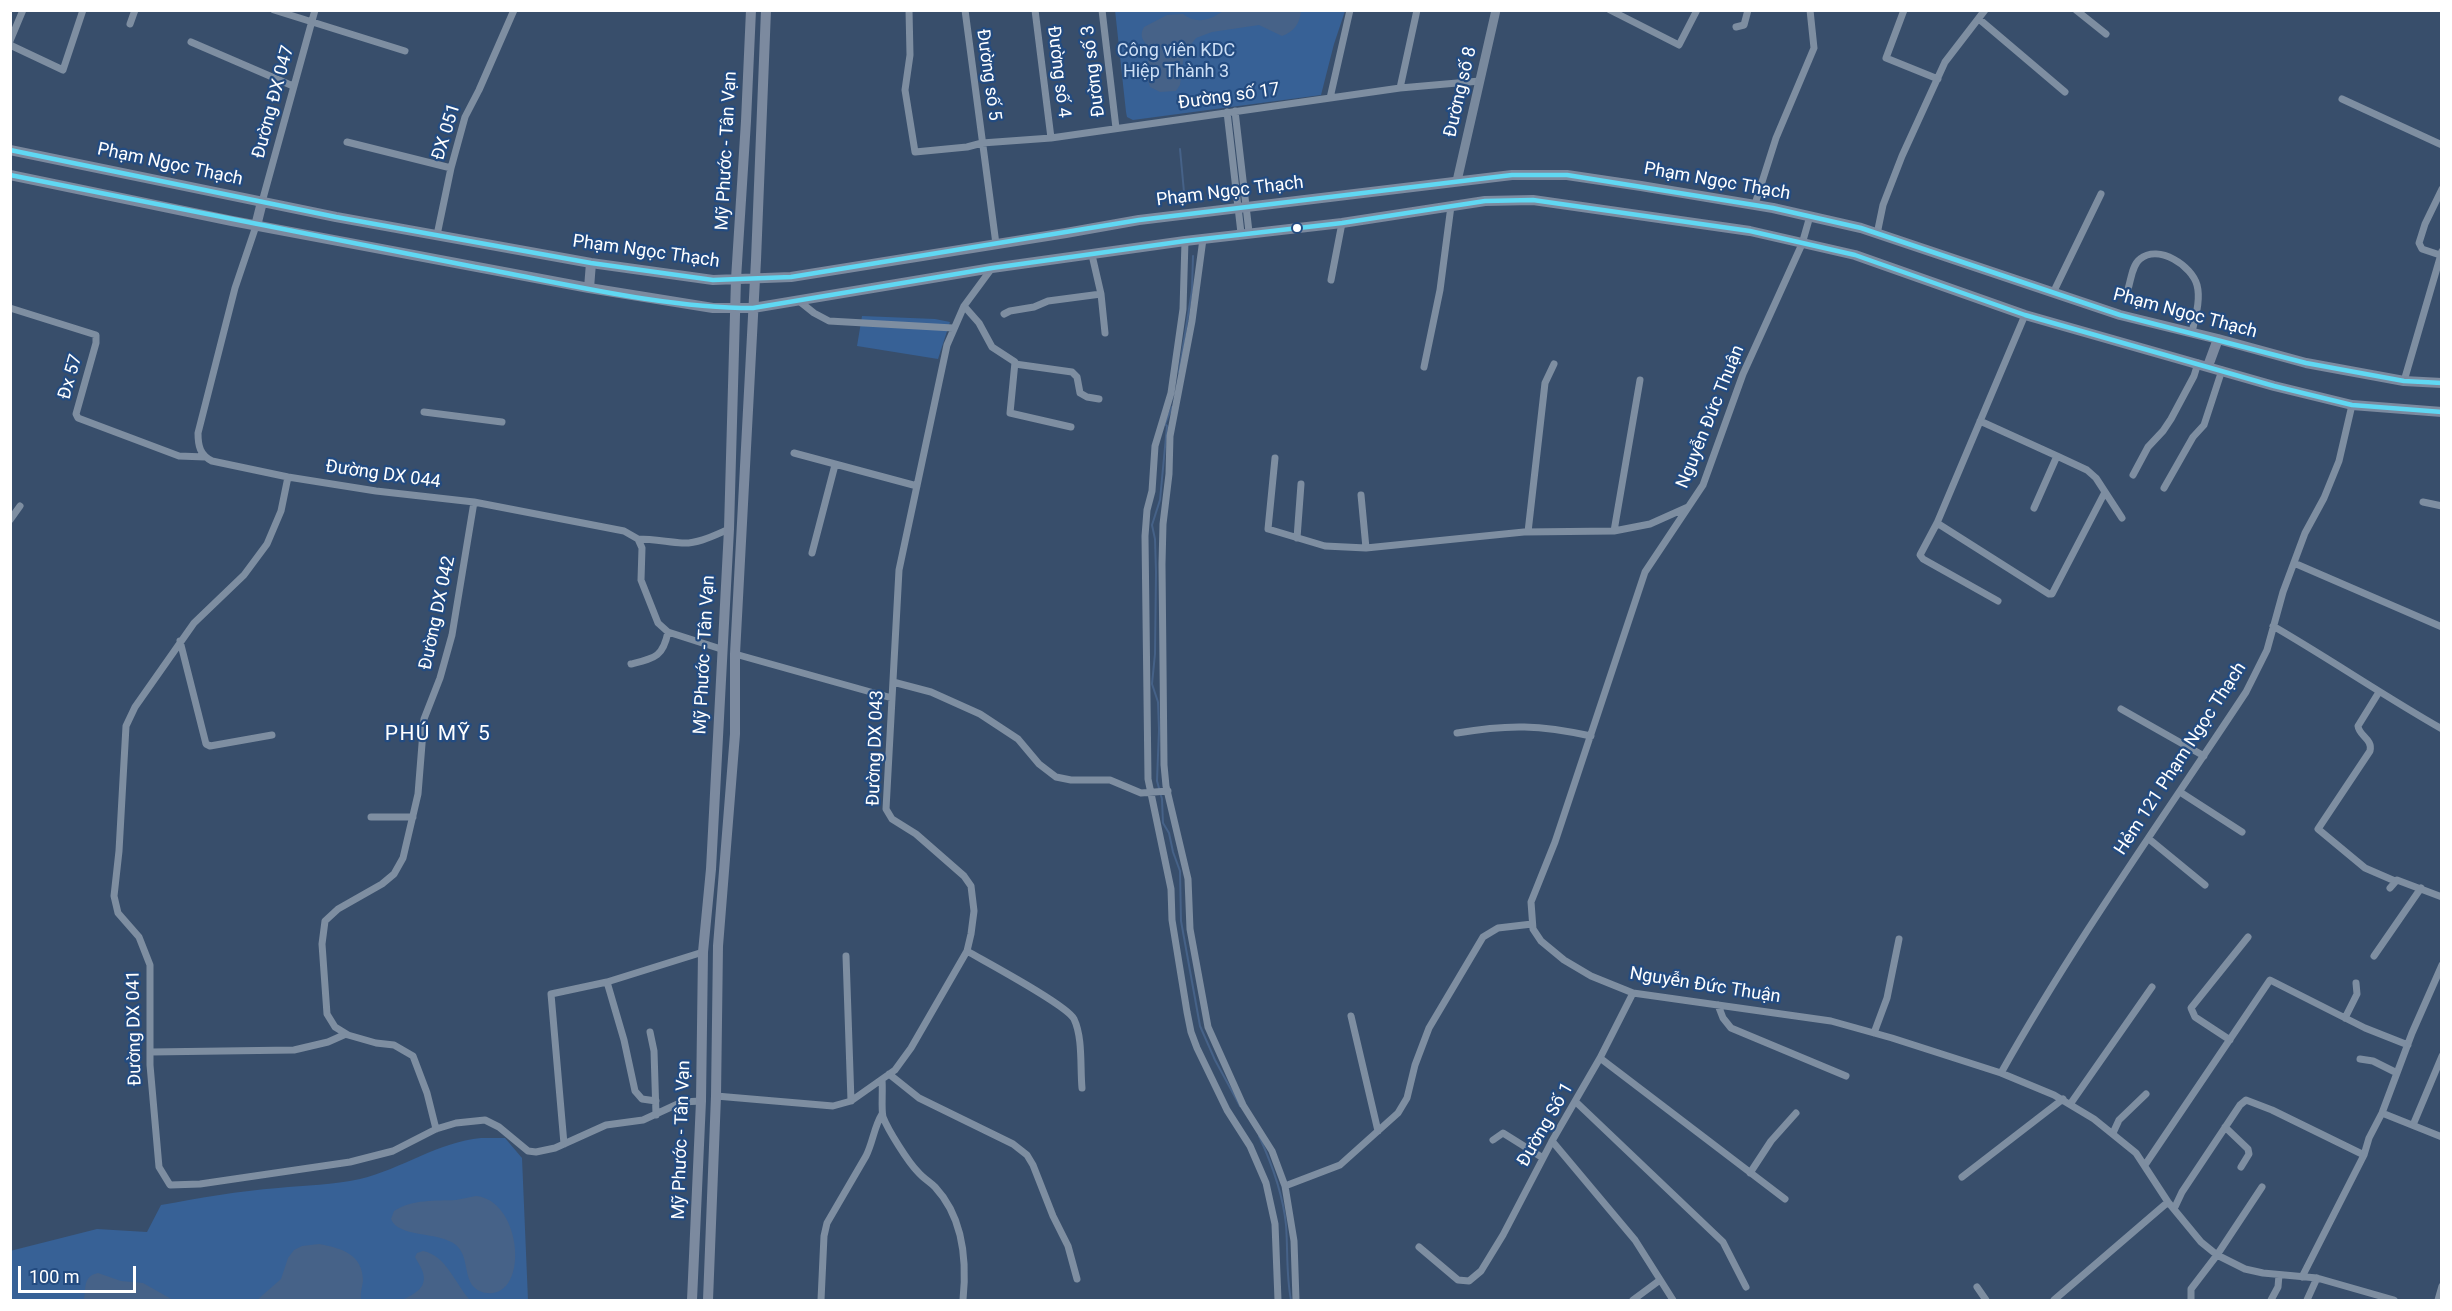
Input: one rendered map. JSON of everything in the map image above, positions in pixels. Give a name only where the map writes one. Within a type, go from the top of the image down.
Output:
[{"type":"main road","name":"Mỹ Phước - Tân Vạn","points":[[692,1300],[701,1101],[703,952],[711,869],[729,529],[736,279],[751,10]]},
{"type":"main road","name":"Mỹ Phước - Tân Vạn","points":[[708,1300],[716,1096],[718,946],[735,734],[735,654],[755,280],[766,10]]},
{"type":"main road","name":"Phạm Ngọc Thạch","points":[[10,150],[262,202],[437,235],[591,263],[712,280],[791,277],[1139,220],[1243,207],[1512,175],[1567,175],[1755,204],[1810,216],[1877,234],[2120,315],[2306,363],[2404,381],[2442,383]]},
{"type":"main road","points":[[10,175],[256,226],[589,288],[713,308],[736,309],[799,301],[992,268],[1185,241],[1342,223],[1485,201],[1533,200],[1750,231],[1855,255],[2025,315],[2352,405],[2442,412]]},
{"type":"main road","points":[[256,226],[262,202]]},
{"type":"main road","points":[[589,288],[591,263]]},
{"type":"main road","points":[[2203,365],[2218,339]]},
{"type":"street","points":[[23,10],[10,43],[63,70],[83,10]]},
{"type":"street","points":[[130,24],[135,10]]},
{"type":"street","points":[[274,10],[405,51]]},
{"type":"street","name":"Đường ĐX 047","points":[[262,202],[315,10]]},
{"type":"street","name":"ĐX 051","points":[[437,235],[451,168],[465,117],[514,10]]},
{"type":"street","name":"Đường số 17","points":[[909,10],[910,55],[905,90],[915,152],[967,147],[982,143],[1051,138],[1400,88],[1480,81]]},
{"type":"street","name":"Đường số 5","points":[[965,10],[996,244]]},
{"type":"street","name":"Đường số 4","points":[[1035,10],[1051,138]]},
{"type":"street","name":"Đường số 3","points":[[1102,10],[1116,128]]},
{"type":"street","points":[[1330,98],[1350,10]]},
{"type":"street","points":[[1400,88],[1417,10]]},
{"type":"street","name":"Đường số 8","points":[[1457,181],[1496,10]]},
{"type":"street","points":[[1610,10],[1678,45],[1697,10]]},
{"type":"street","points":[[1736,27],[1744,25],[1748,10]]},
{"type":"street","points":[[1904,10],[1886,58],[1938,79]]},
{"type":"street","points":[[1877,234],[1883,205],[1945,62],[1985,10]]},
{"type":"street","points":[[2076,10],[2106,34]]},
{"type":"street","points":[[1755,204],[1776,138],[1814,48],[1808,11]]},
{"type":"street","points":[[1979,19],[2065,92]]},
{"type":"street","points":[[191,42],[293,86]]},
{"type":"street","points":[[2342,99],[2442,145]]},
{"type":"street","points":[[1231,112],[1245,233]]},
{"type":"street","points":[[347,142],[451,168]]},
{"type":"street","points":[[2404,381],[2441,253],[2422,249],[2418,243],[2442,189]]},
{"type":"street","points":[[2053,293],[2101,194]]},
{"type":"street","points":[[1425,368],[1440,290],[1450,206]]},
{"type":"street","name":"Nguyễn Đức Thuận","points":[[1810,216],[1802,244],[1743,374],[1703,485],[1645,572],[1591,736],[1531,902],[1532,924],[1541,941],[1564,960],[1591,976],[1633,993],[1831,1021],[2001,1073],[2072,1103],[2113,1133],[2136,1154],[2168,1202],[2201,1242],[2217,1255],[2245,1269],[2317,1278],[2394,1300]]},
{"type":"street","points":[[1331,280],[1342,223]]},
{"type":"street","points":[[205,457],[198,447],[198,433],[235,288],[256,226]]},
{"type":"street","points":[[1203,239],[1192,321],[1170,436],[1169,474],[1163,524],[1164,765],[1167,790],[1188,879],[1190,929],[1208,1027],[1243,1105],[1272,1151],[1285,1186],[1294,1241],[1296,1300]]},
{"type":"street","points":[[1185,241],[1184,309],[1171,393],[1155,446],[1152,491],[1147,510],[1145,536],[1147,759],[1151,793],[1171,889],[1172,920],[1191,1032],[1227,1110],[1250,1146],[1266,1183],[1275,1224],[1278,1300]]},
{"type":"street","points":[[1092,255],[1101,294],[1105,333]]},
{"type":"street","points":[[2128,289],[2135,266],[2142,257],[2158,255],[2182,264],[2189,270],[2198,286],[2192,332]]},
{"type":"street","name":"Đường DX 043","points":[[716,1096],[832,1106],[851,1101],[889,1074],[911,1048],[967,951],[974,911],[971,885],[964,876],[916,834],[892,819],[886,809],[899,570],[946,345],[963,306],[992,268]]},
{"type":"street","points":[[1004,314],[1034,308],[1048,302],[1101,294]]},
{"type":"street","points":[[799,301],[829,321],[953,328]]},
{"type":"street","points":[[963,306],[979,323],[992,347],[1015,364],[1072,372],[1077,377],[1080,393],[1099,399]]},
{"type":"street","name":"Đx 57","points":[[10,308],[96,335],[96,343],[76,414],[78,418],[179,456],[205,457]]},
{"type":"street","points":[[1998,601],[1920,557],[1937,523],[2025,315]]},
{"type":"street","points":[[1015,364],[1010,413],[1071,427]]},
{"type":"street","points":[[1527,532],[1545,383],[1554,364]]},
{"type":"street","points":[[2133,475],[2148,447],[2163,431],[2194,376],[2203,365]]},
{"type":"street","points":[[2164,488],[2193,437],[2207,420],[2222,370]]},
{"type":"street","points":[[1614,531],[1640,380]]},
{"type":"street","name":"Hẻm 121 Phạm Ngọc Thạch","points":[[2001,1073],[2034,1013],[2084,934],[2246,692],[2267,650],[2294,563],[2339,461],[2352,405]]},
{"type":"street","points":[[424,412],[502,422]]},
{"type":"street","points":[[1980,421],[2087,470],[2096,478],[2122,518]]},
{"type":"street","points":[[795,453],[917,486]]},
{"type":"street","points":[[2034,508],[2057,456]]},
{"type":"street","name":"Đường DX 044","points":[[205,457],[213,461],[288,477],[376,491],[474,502],[624,531],[638,539],[662,539],[684,543],[700,540],[729,529]]},
{"type":"street","points":[[1275,458],[1268,529],[1325,546],[1366,548],[1527,532],[1614,531],[1650,524],[1690,506]]},
{"type":"street","points":[[812,553],[835,465]]},
{"type":"street","name":"Đường DX 041","points":[[288,477],[281,511],[267,544],[244,575],[194,623],[180,640],[135,707],[126,726],[114,896],[118,913],[139,937],[150,965],[152,1099],[159,1167],[170,1185],[200,1184],[350,1162],[393,1151],[436,1129]]},
{"type":"street","points":[[1297,538],[1301,484]]},
{"type":"street","points":[[1937,523],[2042,590],[2052,594],[2105,492]]},
{"type":"street","points":[[1361,495],[1366,548]]},
{"type":"street","name":"Đường DX 042","points":[[346,1034],[335,1027],[327,1014],[322,944],[325,921],[338,909],[382,884],[394,874],[403,858],[418,794],[424,719],[440,678],[452,635],[474,502]]},
{"type":"street","points":[[2423,502],[2442,506]]},
{"type":"street","points":[[10,520],[20,506]]},
{"type":"street","points":[[638,539],[642,548],[644,590],[658,623],[668,632],[721,649]]},
{"type":"street","points":[[2294,563],[2442,627]]},
{"type":"street","points":[[2273,626],[2442,729]]},
{"type":"street","points":[[632,664],[661,653],[668,632]]},
{"type":"street","points":[[180,640],[206,744],[210,746],[272,735]]},
{"type":"street","points":[[735,654],[892,698]]},
{"type":"street","points":[[893,682],[932,692],[980,714],[1018,739],[1039,764],[1056,777],[1071,780],[1110,780],[1136,792],[1151,793],[1167,790]]},
{"type":"street","points":[[2379,692],[2358,726],[2359,732],[2371,746],[2370,751],[2318,829],[2365,868],[2392,884],[2406,882],[2442,897]]},
{"type":"street","points":[[2121,709],[2204,756]]},
{"type":"street","points":[[1457,733],[1533,726],[1591,736]]},
{"type":"street","points":[[2180,792],[2242,832]]},
{"type":"street","points":[[371,817],[413,818]]},
{"type":"street","points":[[2149,839],[2205,885]]},
{"type":"street","points":[[2374,956],[2421,888]]},
{"type":"street","points":[[1285,1186],[1340,1165],[1403,1105],[1430,1028],[1483,937],[1498,928],[1532,924]]},
{"type":"street","points":[[2230,1040],[2200,1021],[2191,1012],[2191,1008],[2248,937]]},
{"type":"street","points":[[1874,1033],[1891,986],[1899,939]]},
{"type":"street","points":[[967,951],[1009,974],[1071,1015],[1079,1041],[1082,1088]]},
{"type":"street","points":[[564,1144],[550,997],[554,992],[607,982],[703,952]]},
{"type":"street","points":[[846,956],[851,1101]]},
{"type":"street","points":[[2302,1277],[2364,1155],[2369,1138],[2382,1113],[2441,967]]},
{"type":"street","points":[[2145,1165],[2270,980],[2345,1018],[2408,1045]]},
{"type":"street","points":[[607,982],[624,1040],[635,1091],[642,1099],[656,1101]]},
{"type":"street","points":[[2345,1018],[2357,993],[2356,983]]},
{"type":"street","points":[[2072,1103],[2151,987]]},
{"type":"street","name":"Đường Số 1","points":[[1419,1246],[1458,1280],[1469,1281],[1481,1271],[1552,1141],[1576,1102],[1633,993]]},
{"type":"street","points":[[1718,1005],[1723,1018],[1731,1028],[1846,1076]]},
{"type":"street","points":[[1350,1016],[1378,1131]]},
{"type":"street","points":[[650,1032],[654,1051],[656,1115]]},
{"type":"street","points":[[151,1052],[294,1050],[328,1042],[346,1034],[376,1043],[394,1045],[413,1056],[427,1093],[436,1129],[456,1123],[485,1120],[499,1127],[528,1151],[536,1152],[564,1144],[606,1125],[643,1120],[682,1102],[701,1101]]},
{"type":"street","points":[[2413,1125],[2442,1056]]},
{"type":"street","points":[[1600,1058],[1785,1199]]},
{"type":"street","points":[[2360,1059],[2373,1061],[2397,1073]]},
{"type":"street","points":[[889,1074],[919,1098],[1013,1144],[1027,1155],[1071,1251],[1077,1279]]},
{"type":"street","points":[[821,1300],[824,1236],[827,1223],[872,1145],[877,1123],[882,1114],[884,1097],[882,1080]]},
{"type":"street","points":[[2113,1133],[2119,1120],[2145,1094]]},
{"type":"street","points":[[1962,1177],[2062,1099]]},
{"type":"street","points":[[2174,1209],[2182,1192],[2240,1105],[2246,1100],[2272,1110],[2364,1155]]},
{"type":"street","points":[[1576,1102],[1723,1242],[1746,1287]]},
{"type":"street","points":[[1750,1173],[1768,1146],[1796,1113]]},
{"type":"street","points":[[2382,1113],[2442,1137]]},
{"type":"street","points":[[882,1114],[910,1162],[943,1198],[955,1217],[961,1234],[963,1300]]},
{"type":"street","points":[[2225,1127],[2248,1149],[2249,1154],[2241,1167]]},
{"type":"street","points":[[1493,1140],[1503,1132],[1543,1158]]},
{"type":"street","points":[[1552,1141],[1635,1240],[1673,1300]]},
{"type":"street","points":[[2191,1300],[2191,1289],[2217,1255],[2262,1187]]},
{"type":"street","points":[[2054,1300],[2168,1202]]},
{"type":"street","points":[[2271,1300],[2278,1287],[2279,1275]]},
{"type":"street","points":[[2307,1300],[2317,1278]]},
{"type":"street","points":[[1633,1300],[1660,1280]]},
{"type":"street","points":[[2438,1300],[2442,1286]]},
{"type":"street","points":[[1977,1287],[1986,1300]]},
{"type":"green space","name":"Công viên KDC Hiệp Thành 3","points":[[1115,10],[1345,11],[1321,95],[1133,120],[1127,117],[1126,112]]},
{"type":"green space","points":[[862,316],[935,319],[950,322],[938,359],[857,346]]},
{"type":"green space","points":[[505,1138],[522,1158],[528,1300],[11,1300],[10,1251],[97,1229],[147,1232],[161,1205],[249,1191],[360,1179],[391,1169],[435,1150],[465,1140]]},
{"type":"shaded area","points":[[1223,11],[1301,11],[1296,26],[1282,36],[1259,25],[1212,32],[1196,38],[1184,53],[1180,85],[1176,91],[1160,92],[1150,87],[1146,74],[1150,50],[1142,37],[1144,27],[1167,15],[1183,14],[1193,19],[1203,20]]},
{"type":"shaded area","points":[[476,1196],[491,1201],[502,1212],[510,1227],[514,1244],[515,1261],[512,1276],[504,1288],[493,1293],[481,1292],[472,1285],[460,1249],[456,1245],[440,1238],[402,1229],[391,1219],[394,1211],[409,1204]]},
{"type":"shaded area","points":[[319,1244],[343,1250],[355,1258],[362,1272],[361,1300],[257,1300],[281,1279],[288,1258],[294,1250],[302,1246]]},
{"type":"shaded area","points":[[423,1251],[438,1258],[444,1264],[470,1300],[402,1300],[420,1289],[424,1281],[415,1257],[417,1253]]},
{"type":"shaded area","points":[[98,1273],[121,1281],[143,1283],[173,1300],[84,1300],[88,1280]]},
{"type":"waterway","points":[[1180,149],[1184,192]]},
{"type":"waterway","points":[[1179,372],[1192,290],[1193,256]]},
{"type":"waterway","points":[[1172,407],[1165,424],[1167,426],[1160,500],[1152,525],[1155,539],[1156,572],[1155,654],[1152,684],[1158,702],[1157,781],[1162,799],[1163,823],[1169,833],[1180,871],[1181,921],[1200,1026],[1240,1106]]},
{"type":"waterway","points":[[1259,1136],[1280,1191],[1286,1225],[1291,1300]]},
{"type":"transit line","points":[[10,150],[336,217],[591,263],[713,280],[791,277],[1139,220],[1512,175],[1567,175],[1773,208],[1861,228],[2120,315],[2306,363],[2404,381],[2442,383]]},
{"type":"transit line","points":[[10,175],[613,294],[684,304],[753,308],[992,268],[1185,241],[1342,223],[1485,201],[1533,200],[1750,231],[1855,255],[2025,315],[2274,386],[2352,405],[2442,412]]},
{"type":"district","name":"PHÚ MỸ 5","points":[[438,735]]}]
